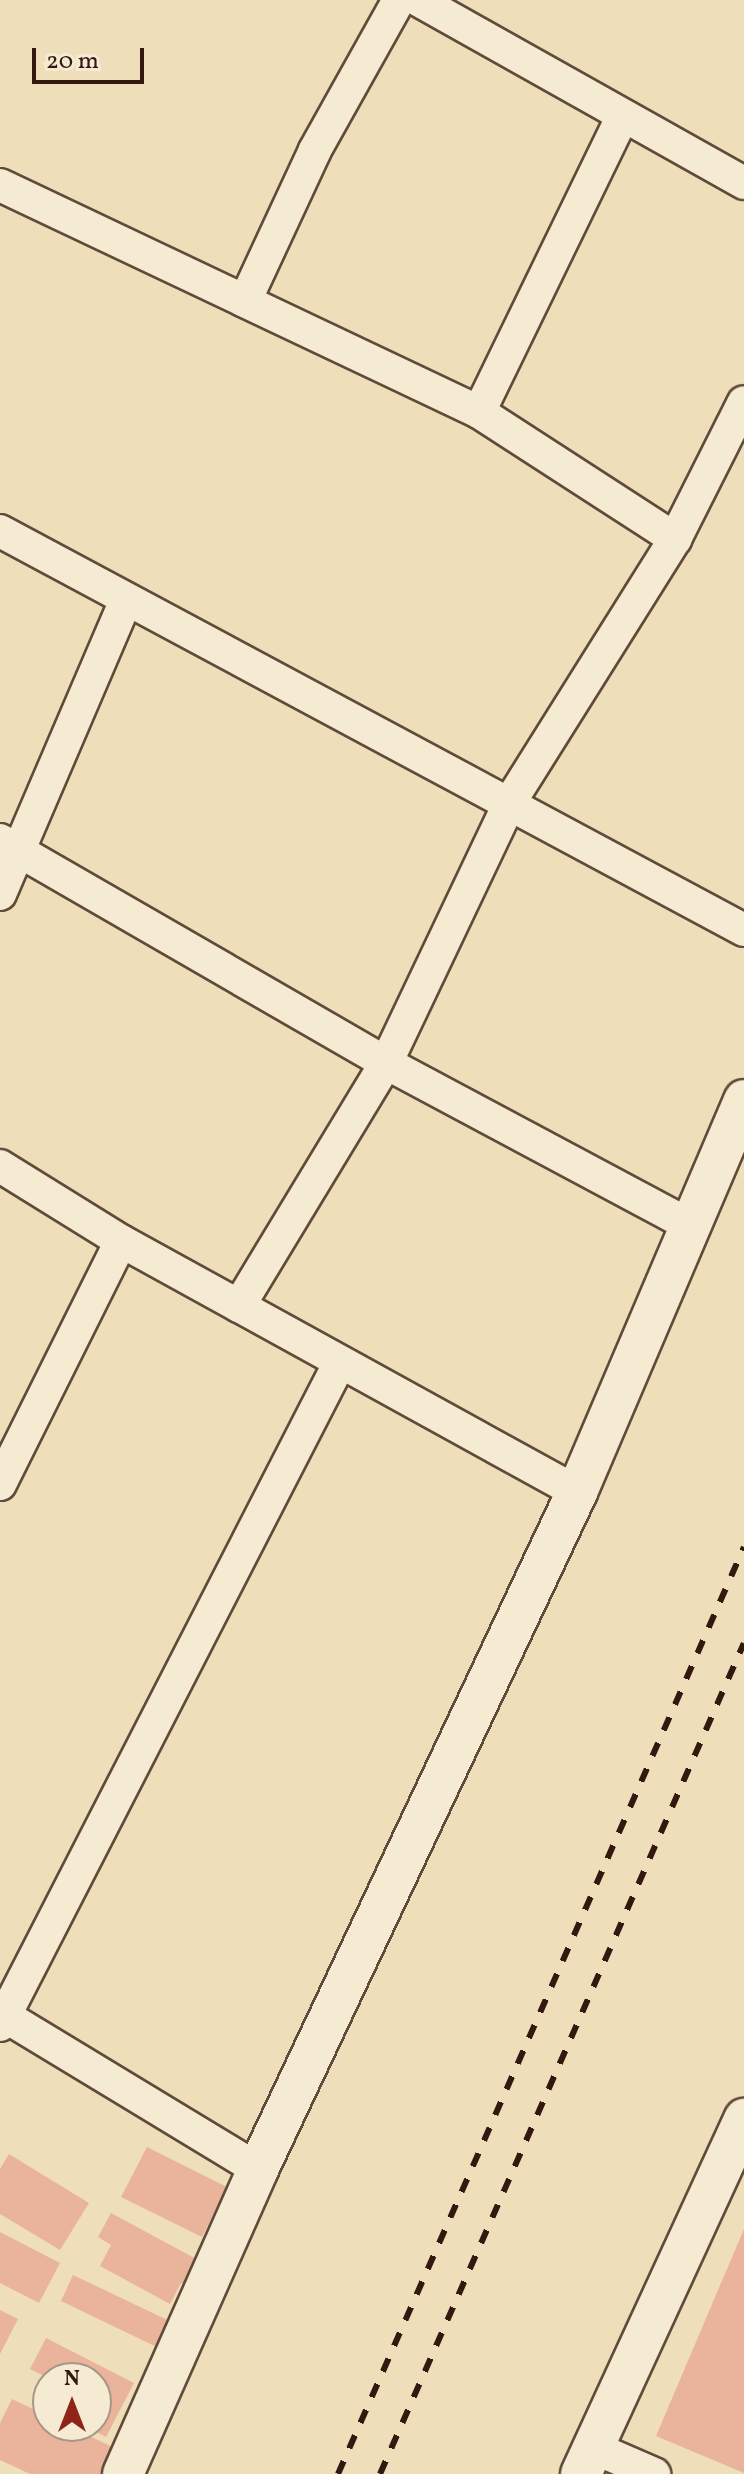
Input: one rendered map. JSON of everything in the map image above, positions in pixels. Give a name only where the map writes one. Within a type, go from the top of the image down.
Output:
[{"type":"street","points":[[245,301],[315,150],[399,0]]},
{"type":"street","points":[[418,0],[744,183]]},
{"type":"street","points":[[479,412],[623,116]]},
{"type":"street","points":[[0,185],[479,412],[675,539]]},
{"type":"street","points":[[239,1306],[386,1063],[510,802],[675,539],[744,402]]},
{"type":"street","points":[[0,531],[125,602],[510,802],[744,930]]},
{"type":"street","points":[[0,894],[11,846],[125,602]]},
{"type":"street","points":[[11,846],[386,1063],[688,1224]]},
{"type":"street","points":[[123,2474],[258,2169],[577,1492],[688,1224],[744,1100]]},
{"type":"street","points":[[0,1166],[121,1241],[577,1492]]},
{"type":"street","points":[[0,1484],[121,1241]]},
{"type":"street","points":[[258,2169],[2,2018],[340,1362]]},
{"type":"street","points":[[654,2474],[586,2461],[744,2119]]},
{"type":"building","points":[[147,2147],[227,2187],[202,2237],[121,2197]]},
{"type":"building","points":[[9,2154],[89,2203],[60,2250],[0,2214],[0,2169]]},
{"type":"building","points":[[111,2213],[213,2268],[200,2293],[181,2283],[170,2304],[100,2266],[111,2245],[98,2237]]},
{"type":"building","points":[[744,2229],[744,2473],[656,2436]]},
{"type":"building","points":[[0,2232],[60,2263],[39,2303],[0,2283]]},
{"type":"building","points":[[73,2275],[180,2326],[167,2352],[61,2301]]},
{"type":"building","points":[[0,2310],[18,2319],[0,2354]]},
{"type":"building","points":[[46,2338],[93,2362],[34,2362]]},
{"type":"building","points":[[112,2372],[134,2383],[112,2425]]},
{"type":"building","points":[[12,2399],[32,2408],[32,2442],[102,2442],[115,2448],[102,2474],[30,2474],[0,2460],[0,2423]]},
{"type":"railway","points":[[338,2474],[744,1547]]},
{"type":"railway","points":[[380,2474],[744,1643]]}]
